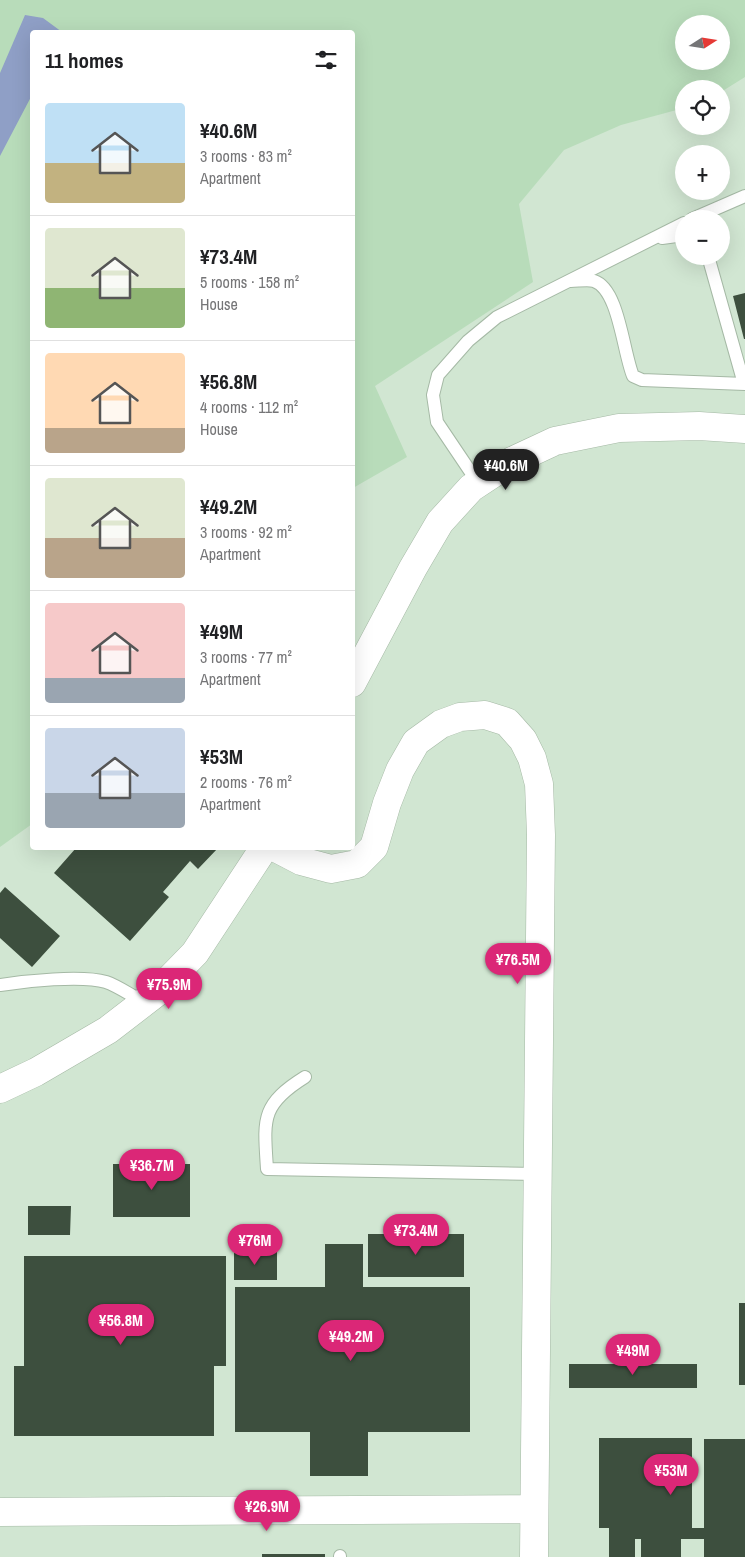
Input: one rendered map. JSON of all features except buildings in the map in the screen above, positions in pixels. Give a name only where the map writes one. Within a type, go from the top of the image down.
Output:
[{"type":"street","points":[[355,677],[413,568],[440,522],[472,488],[512,461],[556,441],[619,428],[699,426],[745,429]]},
{"type":"street","points":[[280,850],[301,861],[331,870],[357,864],[374,847],[400,770],[416,742],[441,724],[460,716],[484,715],[507,722],[523,740],[532,758],[539,784],[540,835],[534,1557]]},
{"type":"street","points":[[0,1089],[36,1072],[108,1030],[156,993],[195,953],[263,850]]},
{"type":"street","points":[[0,1512],[534,1509]]},
{"type":"lane","points":[[713,210],[745,196]]},
{"type":"lane","points":[[478,484],[437,422],[433,395],[438,375],[468,342],[497,317],[675,228]]},
{"type":"lane","points":[[650,240],[675,236]]},
{"type":"lane","points":[[568,281],[594,281],[606,289],[615,305],[628,363],[633,376],[642,380],[744,384],[711,265]]},
{"type":"lane","points":[[0,985],[20,982],[80,980],[106,982],[144,1002]]},
{"type":"lane","points":[[304,1077],[286,1089],[270,1107],[264,1130],[266,1169],[537,1174]]},
{"type":"green space","points":[[0,0],[745,0],[745,77],[730,86],[730,80],[675,80],[675,110],[621,125],[564,150],[519,204],[533,282],[375,386],[407,457],[355,487],[355,30],[30,30],[30,825],[0,847]]},
{"type":"water","points":[[25,15],[43,18],[59,30],[30,30],[30,99],[0,156],[0,73]]}]
